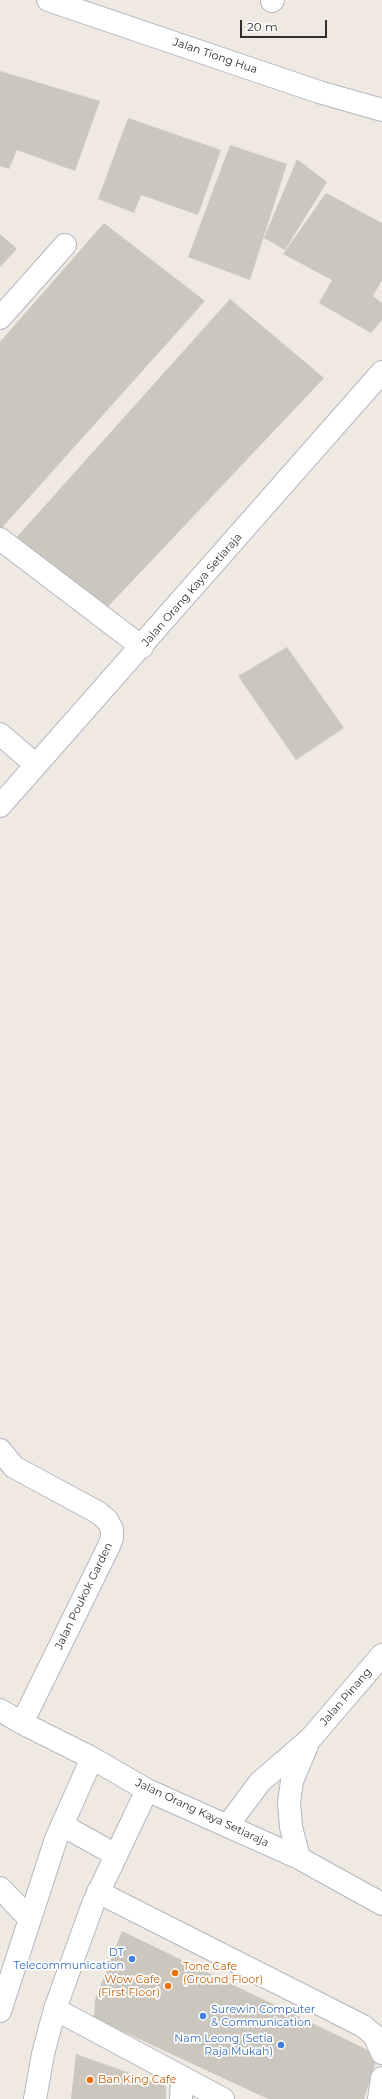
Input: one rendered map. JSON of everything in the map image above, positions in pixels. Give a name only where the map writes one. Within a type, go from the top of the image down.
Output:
[{"type":"street","name":"Jalan Tiong Hua","points":[[48,0],[319,92],[382,110]]},
{"type":"street","points":[[0,318],[65,245]]},
{"type":"street","name":"Jalan Orang Kaya Setiaraja","points":[[0,806],[142,647],[382,372]]},
{"type":"street","points":[[0,539],[142,647]]},
{"type":"street","points":[[0,734],[36,765]]},
{"type":"street","name":"Jalan Poukok Garden","points":[[0,1450],[14,1467],[99,1512],[107,1520],[112,1529],[112,1538],[108,1548],[22,1723]]},
{"type":"street","name":"Jalan Pinang","points":[[228,1824],[265,1777],[311,1738],[382,1655]]},
{"type":"street","name":"Jalan Orang Kaya Setiaraja","points":[[0,1710],[22,1723],[92,1758],[148,1790],[228,1824],[299,1858],[382,1904]]},
{"type":"street","name":"Jalan Pinang","points":[[299,1858],[291,1827],[289,1802],[292,1781],[311,1738]]},
{"type":"street","points":[[0,2011],[29,1918],[62,1824],[92,1758]]},
{"type":"street","points":[[35,2099],[43,2054],[55,2009],[98,1892],[148,1790]]},
{"type":"street","points":[[62,1824],[116,1855]]},
{"type":"street","points":[[0,1888],[29,1918]]},
{"type":"street","points":[[98,1892],[363,2026],[374,2035],[382,2053]]},
{"type":"street","points":[[55,2009],[182,2089],[223,2099]]},
{"type":"street","points":[[379,2099],[382,2078]]},
{"type":"building","points":[[0,71],[100,101],[75,171],[17,150],[9,169],[0,166]]},
{"type":"building","points":[[128,118],[221,150],[198,215],[141,195],[134,213],[98,199]]},
{"type":"building","points":[[230,145],[287,164],[250,280],[188,257]]},
{"type":"building","points":[[297,159],[327,182],[285,250],[264,238]]},
{"type":"building","points":[[326,193],[382,223],[382,280],[373,296],[382,303],[382,320],[371,333],[319,303],[332,280],[283,254]]},
{"type":"building","points":[[104,223],[205,301],[0,530],[0,342]]},
{"type":"building","points":[[0,234],[17,249],[0,267]]},
{"type":"building","points":[[230,299],[324,378],[103,612],[15,539]]},
{"type":"building","points":[[287,647],[344,728],[296,760],[238,676]]},
{"type":"building","points":[[122,1931],[378,2055],[364,2099],[268,2099],[94,2018],[95,2000]]},
{"type":"building","points":[[76,2054],[166,2086],[166,2099],[71,2099]]},
{"type":"place","name":"DT Telecommunication","points":[[132,1959]]},
{"type":"place","name":"Tone Cafe (Ground Floor)","points":[[175,1973]]},
{"type":"place","name":"Wow Cafe (First Floor)","points":[[168,1986]]},
{"type":"place","name":"Surewin Computer & Communication","points":[[203,2016]]},
{"type":"place","name":"Nam Leong (Setia Raja Mukah)","points":[[281,2045]]},
{"type":"place","name":"Ban King Cafe","points":[[90,2080]]}]
